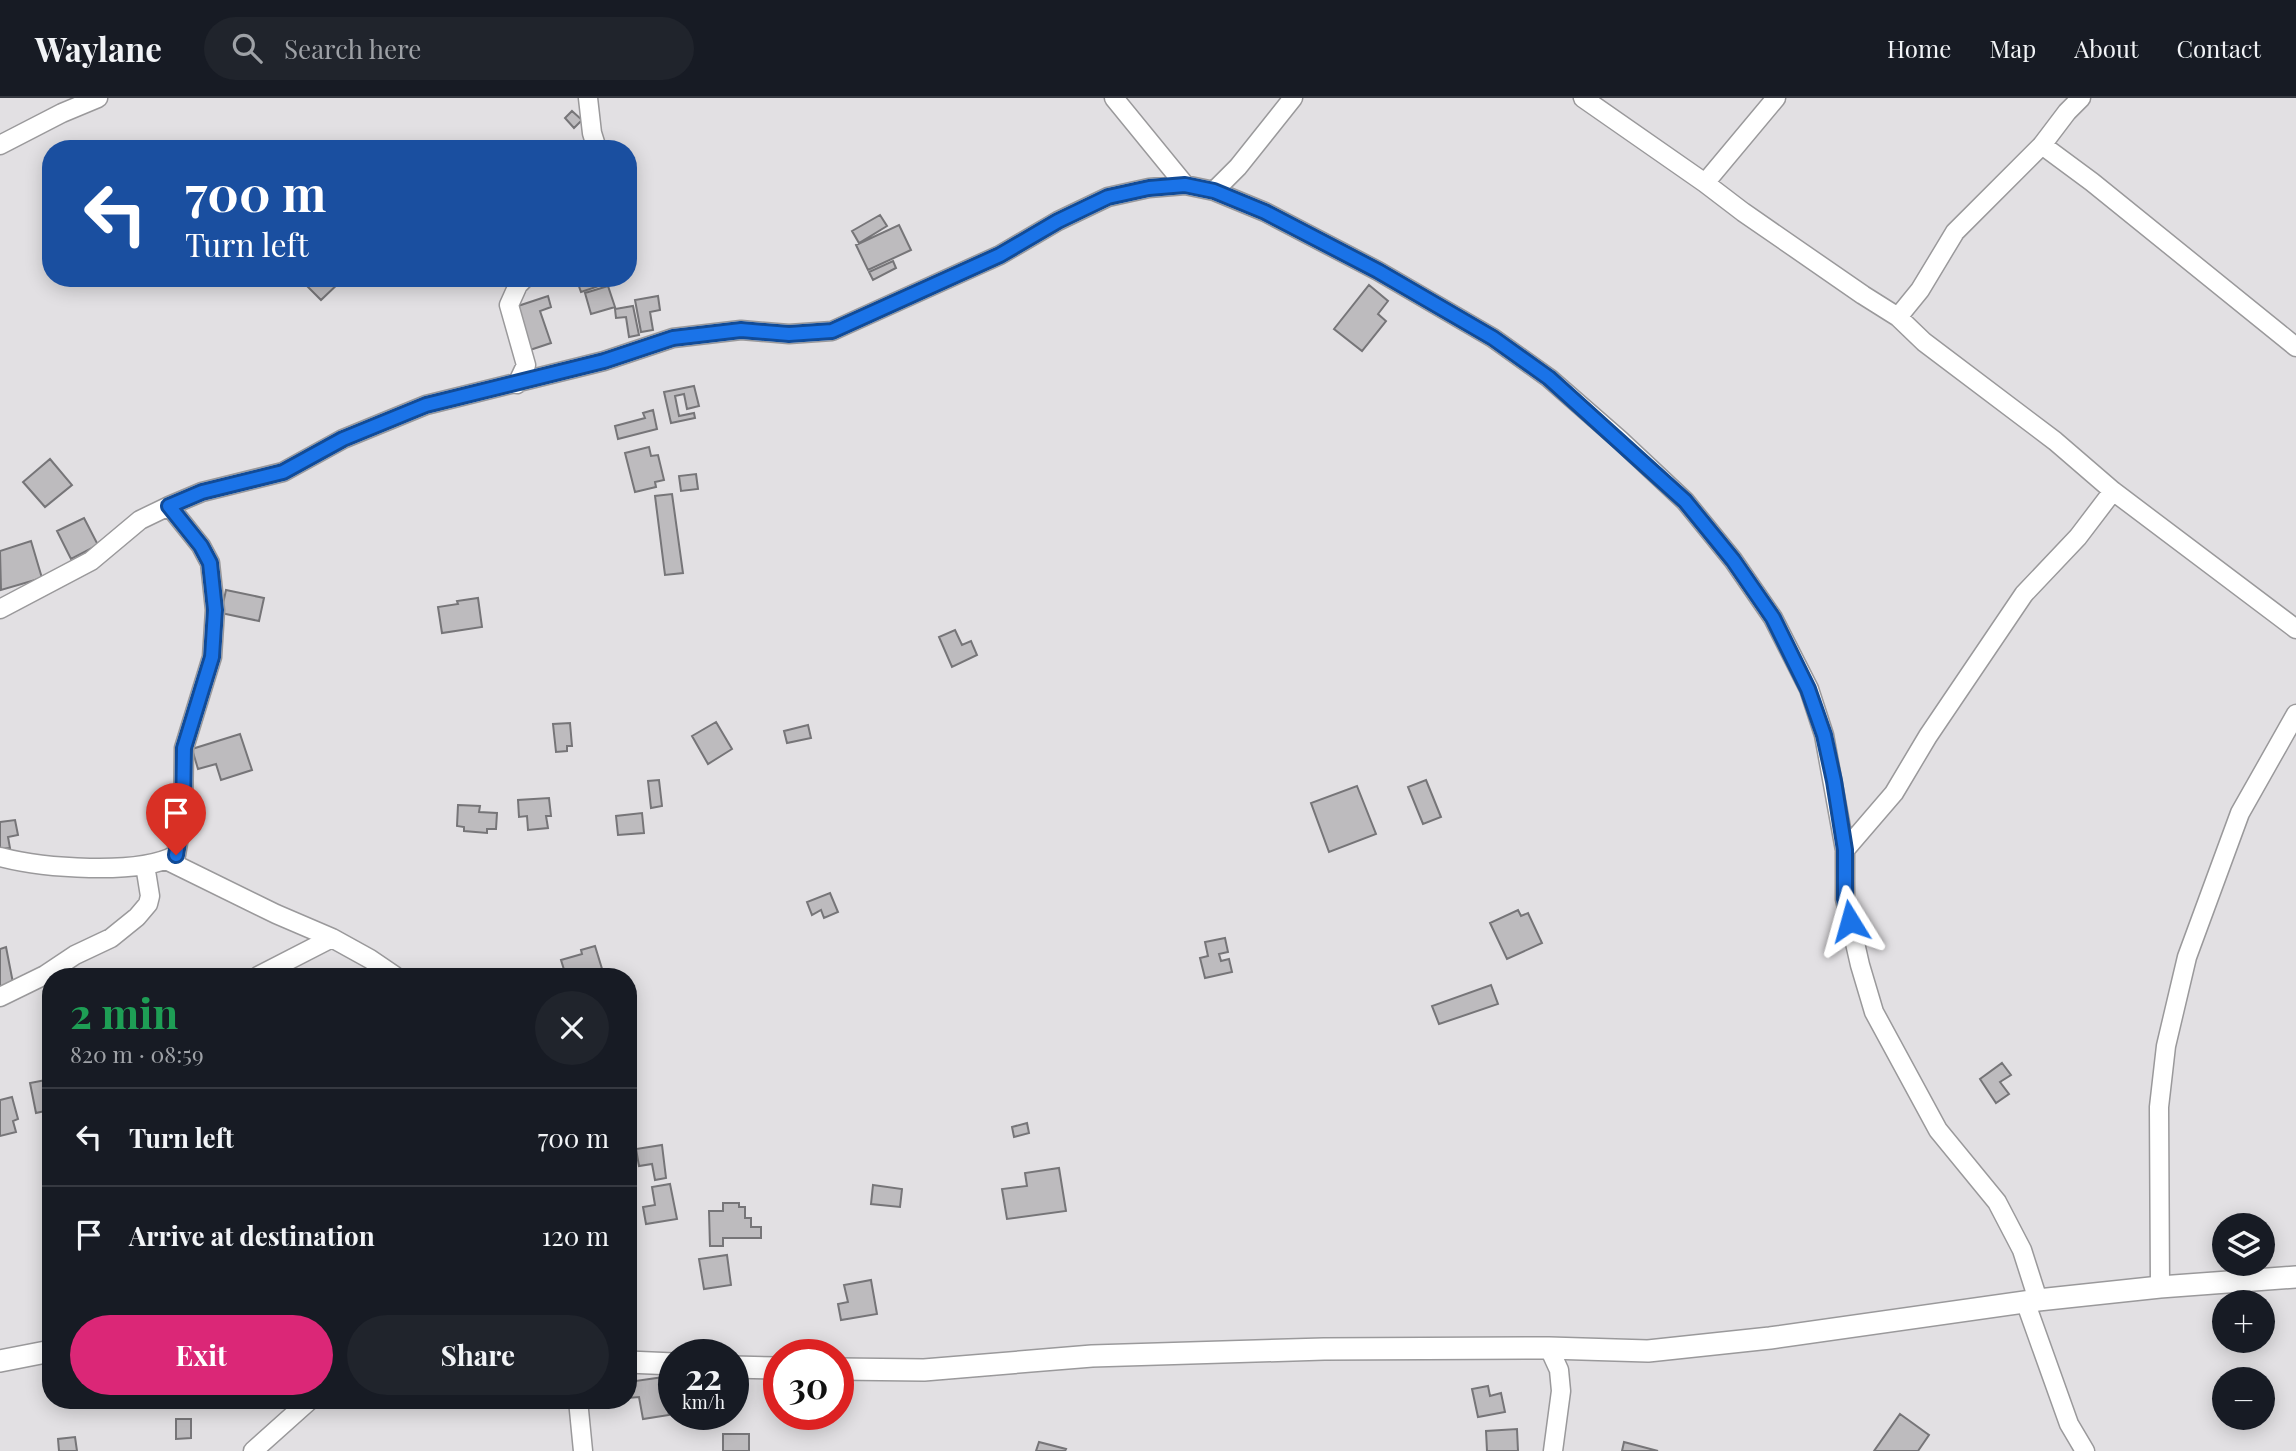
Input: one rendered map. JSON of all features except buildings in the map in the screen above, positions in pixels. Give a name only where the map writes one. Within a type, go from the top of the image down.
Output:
[{"type":"street","points":[[0,145],[61,113],[98,98]]},
{"type":"street","points":[[588,98],[594,140]]},
{"type":"street","points":[[1114,98],[1185,185]]},
{"type":"street","points":[[1214,191],[1238,167],[1293,98]]},
{"type":"street","points":[[1583,98],[1742,212],[1898,317],[1924,342],[2055,441],[2113,491],[2296,629]]},
{"type":"street","points":[[1705,183],[1776,98]]},
{"type":"street","points":[[1898,317],[1920,290],[1955,232],[2042,145],[2081,98]]},
{"type":"street","points":[[2042,145],[2296,347]]},
{"type":"street","points":[[0,610],[91,561],[140,520],[169,506],[202,492],[283,472],[343,439],[426,405],[604,361],[673,338],[741,330],[789,334],[832,331],[1000,255],[1058,221],[1108,197],[1149,188],[1185,185],[1214,191],[1265,212],[1378,271],[1493,338],[1549,378],[1685,501],[1733,560],[1773,618],[1808,689],[1824,735],[1845,850],[1845,899],[1874,1012],[1938,1130],[1997,1202],[2022,1250],[2031,1301],[2069,1424],[2085,1451]]},
{"type":"street","points":[[517,287],[509,305],[526,365],[517,384]]},
{"type":"street","points":[[1845,850],[1894,793],[1928,736],[2024,594],[2078,537],[2113,491]]},
{"type":"street","points":[[0,857],[51,866],[132,868],[176,855],[183,813],[184,748],[212,657],[215,610],[210,563],[201,546],[169,506]]},
{"type":"street","points":[[2160,1287],[2159,1107],[2166,1046],[2187,957],[2240,813],[2296,714]]},
{"type":"street","points":[[166,860],[332,939],[383,968]]},
{"type":"street","points":[[56,968],[111,937],[137,917],[148,904],[150,896],[145,865]]},
{"type":"street","points":[[274,968],[332,939]]},
{"type":"street","points":[[0,997],[42,976]]},
{"type":"street","points":[[854,1369],[924,1370],[1092,1356],[1324,1349],[1549,1348],[1648,1351],[1770,1338],[2031,1301],[2160,1287],[2296,1277]]},
{"type":"street","points":[[1549,1348],[1559,1370],[1561,1391],[1553,1451]]},
{"type":"street","points":[[0,1360],[42,1353]]},
{"type":"street","points":[[637,1362],[658,1363]]},
{"type":"street","points":[[253,1451],[300,1409]]},
{"type":"street","points":[[579,1409],[583,1451]]},
{"type":"route","points":[[176,855],[183,813],[184,748],[212,657],[215,610],[210,563],[201,546],[169,506],[202,492],[283,472],[343,439],[426,405],[604,361],[673,338],[741,330],[789,334],[832,331],[1000,255],[1058,221],[1108,197],[1149,188],[1185,185],[1214,191],[1265,212],[1378,271],[1493,338],[1549,378],[1685,501],[1733,560],[1773,618],[1808,689],[1824,735],[1834,781],[1845,850],[1845,899],[1850,921]]}]
